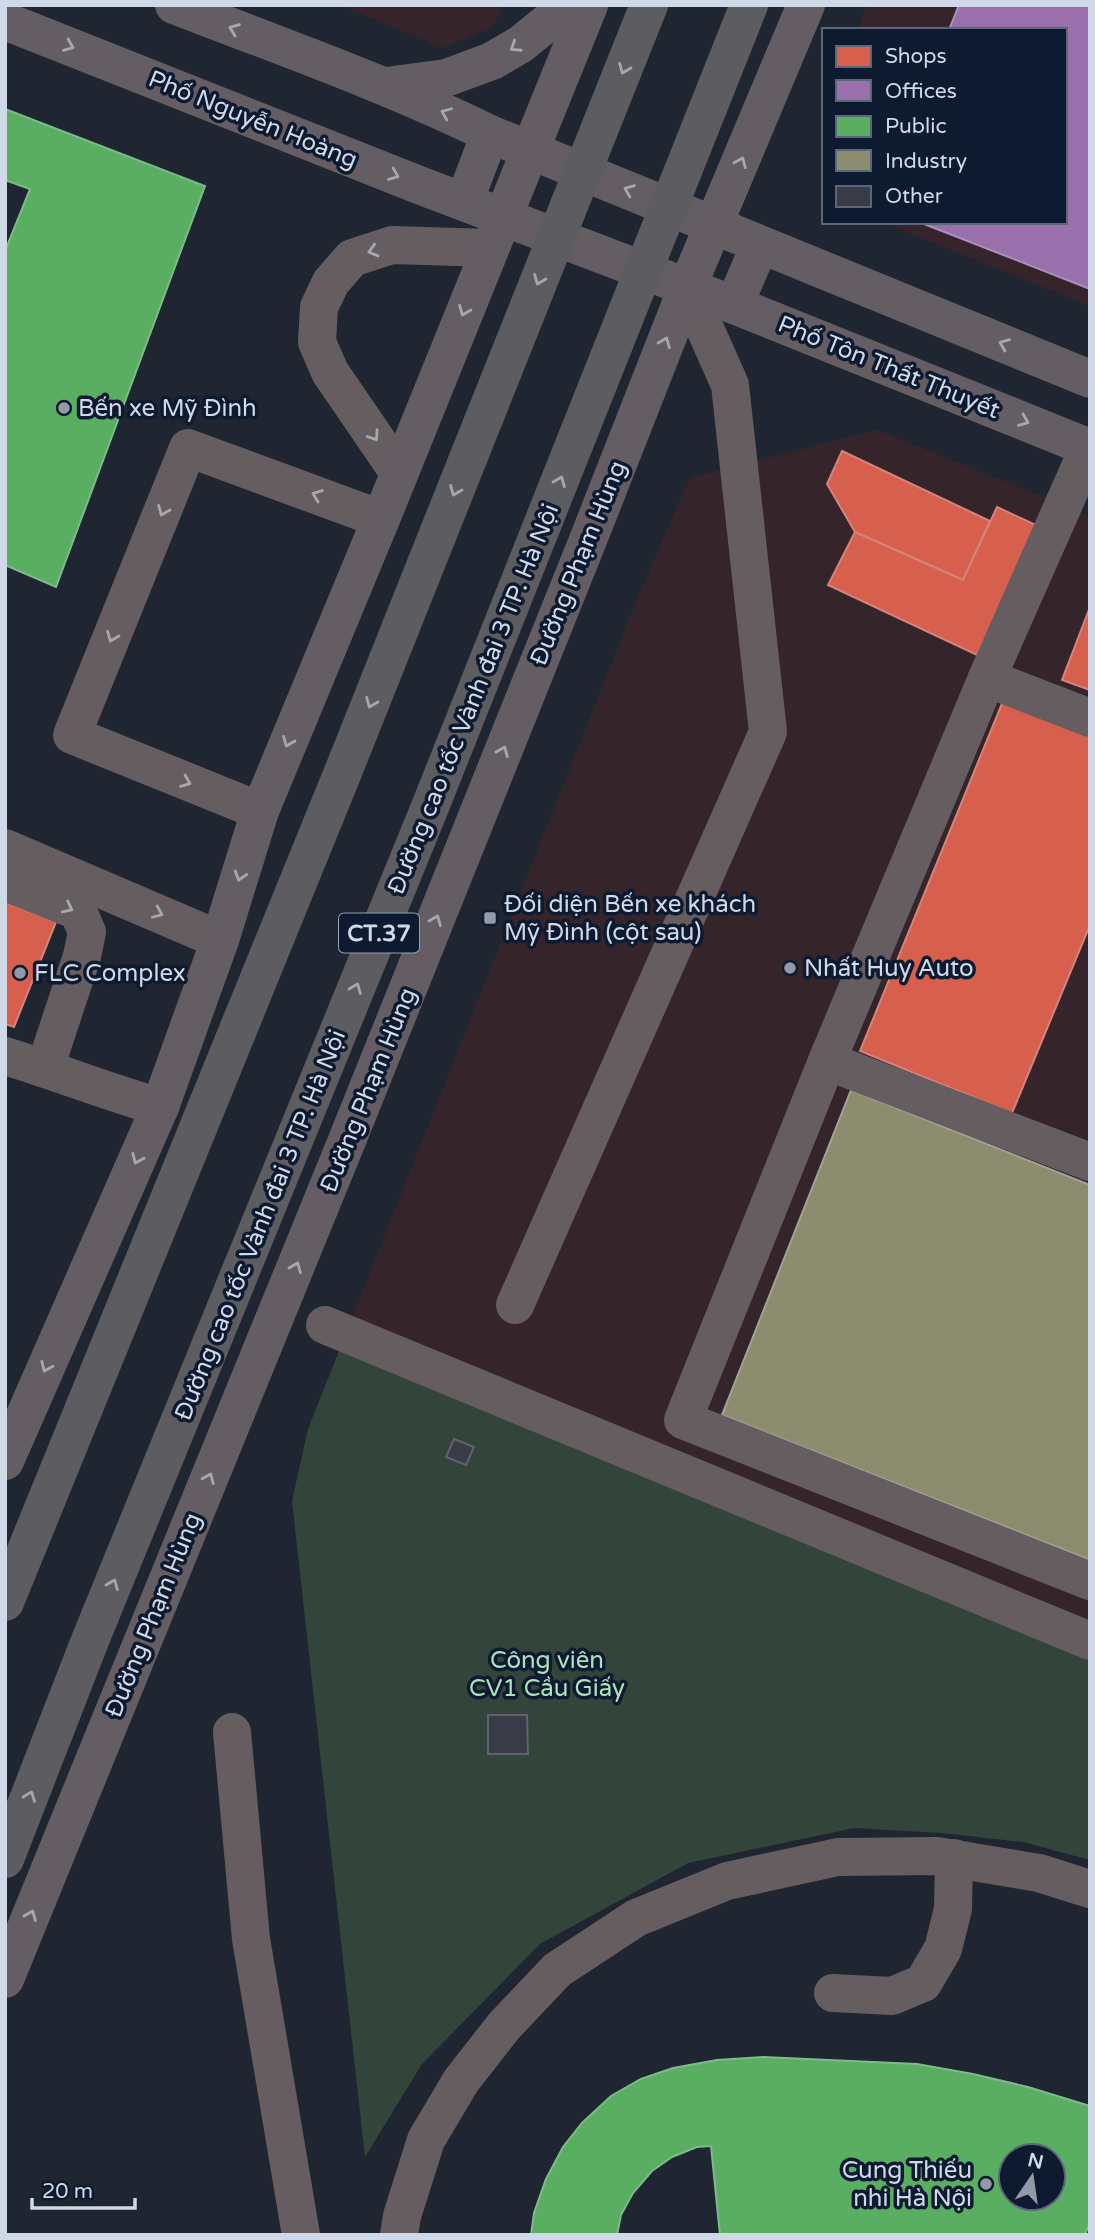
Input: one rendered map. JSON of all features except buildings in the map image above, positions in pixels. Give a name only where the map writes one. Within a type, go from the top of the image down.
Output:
[{"type":"highway","points":[[5,1602],[349,760],[649,5]]},
{"type":"highway","name":"Đường cao tốc Vành đai 3 TP. Hà Nội","points":[[5,1859],[89,1643],[430,807],[749,5]]},
{"type":"main road","points":[[174,5],[450,114],[490,134],[1090,379]]},
{"type":"main road","points":[[381,86],[446,78],[492,61],[521,44],[569,5]]},
{"type":"main road","points":[[5,1461],[160,1107],[220,940],[260,811],[589,5]]},
{"type":"main road","name":"Đường Phạm Hùng","points":[[5,1979],[343,1151],[687,288],[806,5]]},
{"type":"main road","name":"Phố Nguyễn Hoàng","points":[[5,21],[464,202],[496,232],[687,288]]},
{"type":"main road","points":[[464,202],[490,134]]},
{"type":"main road","points":[[734,305],[760,245]]},
{"type":"main road","name":"Phố Tôn Thất Thuyết","points":[[687,288],[1089,447]]},
{"type":"street","points":[[399,473],[330,372],[317,342],[318,307],[331,282],[352,258],[392,245],[496,232]]},
{"type":"street","points":[[514,1305],[768,732],[730,386],[687,288]]},
{"type":"street","points":[[1089,447],[988,678],[827,1061],[683,1420],[1090,1581]]},
{"type":"street","points":[[260,811],[72,734],[188,448],[381,519]]},
{"type":"street","points":[[988,678],[1090,718]]},
{"type":"street","points":[[5,848],[220,940]]},
{"type":"street","points":[[5,882],[78,911],[87,932],[82,956],[45,1068]]},
{"type":"street","points":[[5,1056],[104,1091],[160,1107]]},
{"type":"street","points":[[827,1061],[1090,1162]]},
{"type":"street","points":[[325,1325],[1090,1641]]},
{"type":"street","points":[[232,1732],[251,1939],[301,2235]]},
{"type":"street","points":[[399,2235],[402,2216],[426,2140],[461,2081],[504,2026],[558,1970],[636,1918],[727,1881],[838,1857],[954,1858],[1039,1872],[1090,1889]]},
{"type":"street","points":[[832,1993],[892,1996],[923,1983],[943,1949],[953,1909],[954,1858]]},
{"type":"shaded area","points":[[340,5],[502,5],[494,26],[443,48]]},
{"type":"shaded area","points":[[867,5],[1090,5],[1090,306],[887,224],[1067,224],[1067,28],[858,28]]},
{"type":"shaded area","name":"Nhất Huy Auto","points":[[877,430],[1090,516],[1090,1643],[343,1341],[639,594],[690,478]]},
{"type":"green space","name":"Công viên CV1 Cầu Giấy","points":[[343,1341],[1090,1643],[1090,1860],[1023,1842],[942,1833],[854,1828],[688,1863],[540,1944],[422,2064],[365,2157],[292,1501],[308,1429]]},
{"type":"place","name":"Bến xe Mỹ Đình","points":[[64,408]]},
{"type":"place","name":"Đối diện Bến xe khách Mỹ Đình (cột sau)","points":[[490,918]]},
{"type":"place","name":"Nhất Huy Auto","points":[[790,968]]},
{"type":"place","name":"FLC Complex","points":[[20,973]]},
{"type":"place","name":"Cung Thiếu nhi Hà Nội","points":[[986,2184]]}]
